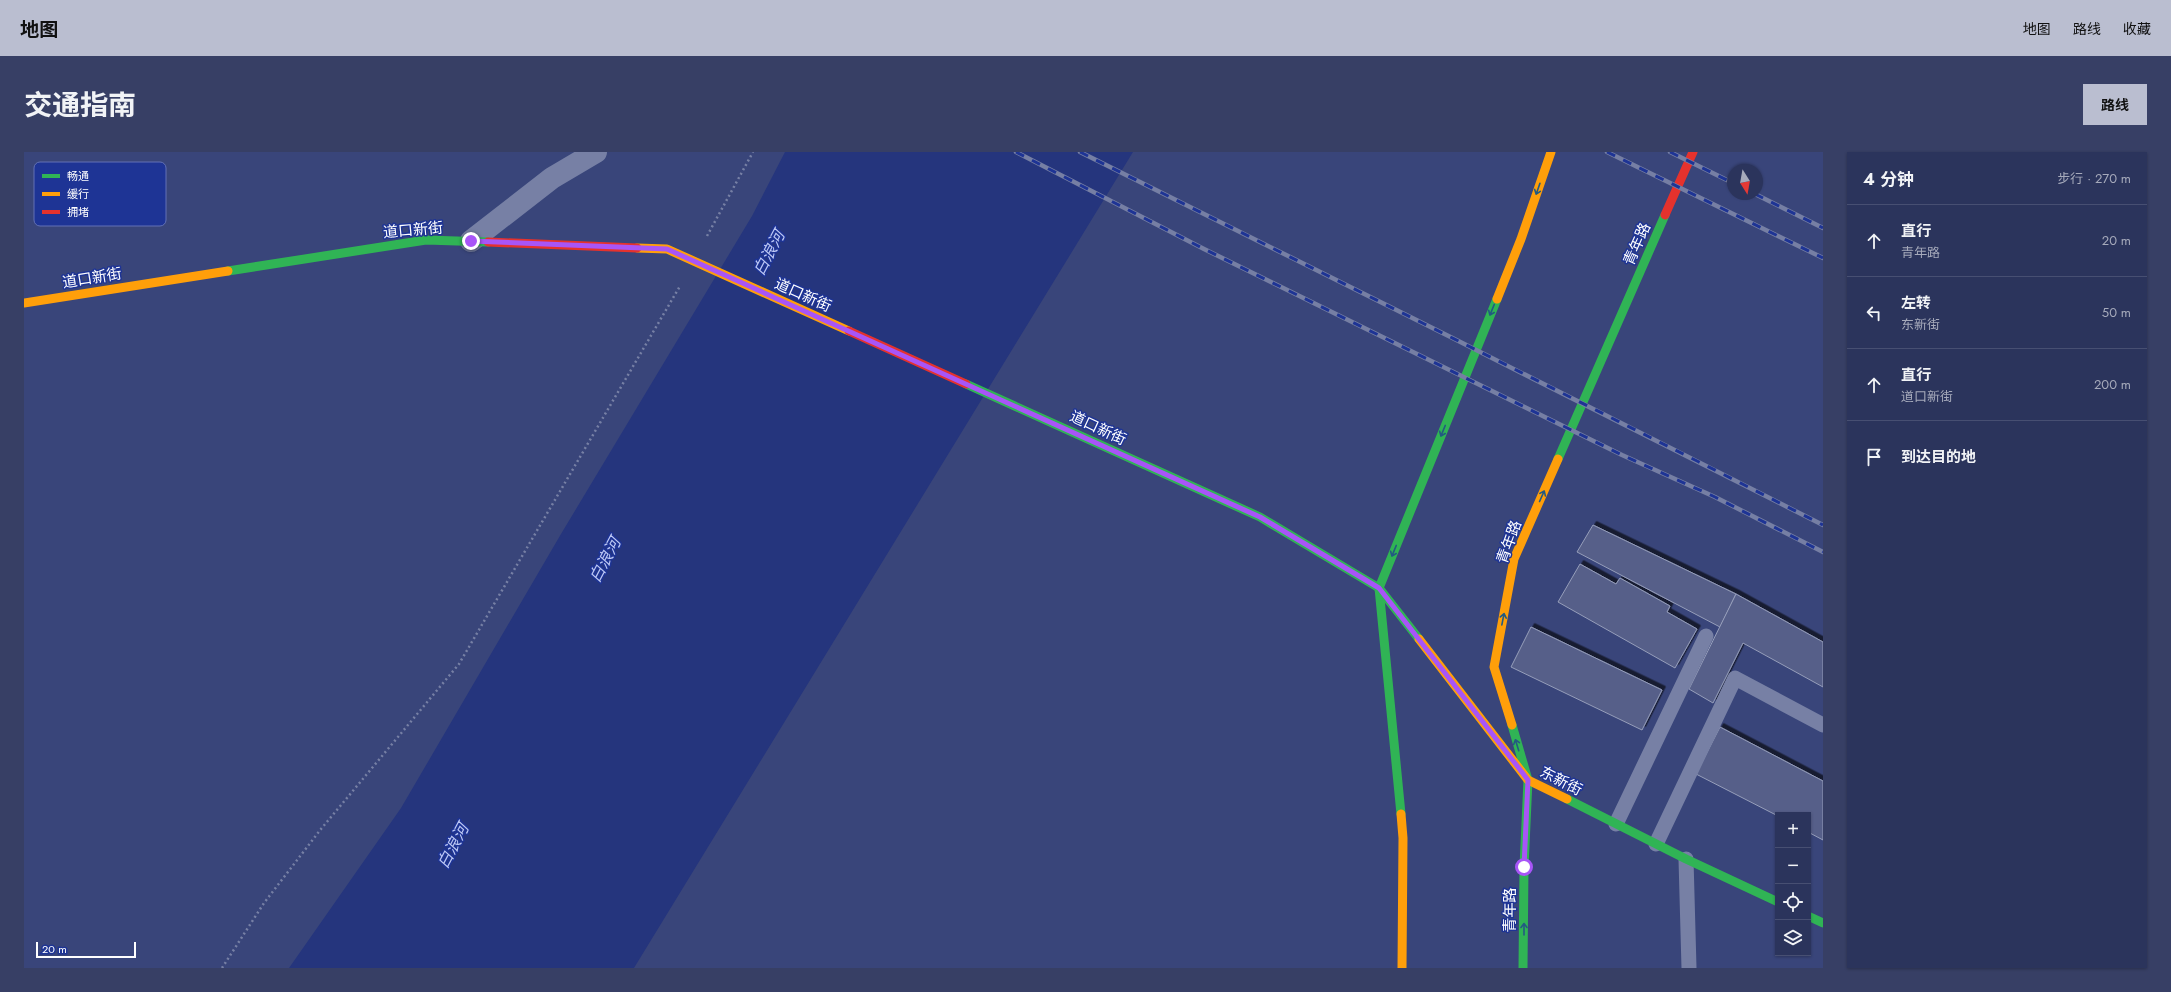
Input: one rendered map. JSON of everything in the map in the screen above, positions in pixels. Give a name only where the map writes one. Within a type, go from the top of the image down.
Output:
[{"type":"street","points":[[471,241],[552,178],[596,152]]},
{"type":"street","points":[[1402,968],[1403,838],[1379,588],[1521,239],[1551,152]]},
{"type":"street","name":"青年路","points":[[1523,968],[1524,867],[1528,780],[1494,667],[1514,559],[1693,152]]},
{"type":"street","name":"道口新街","points":[[24,303],[426,240],[667,249],[1260,517],[1379,588]]},
{"type":"street","name":"东新街","points":[[1379,588],[1528,780],[1686,859],[1775,901]]},
{"type":"street","points":[[1811,917],[1823,922]]},
{"type":"lane","points":[[1616,824],[1706,636]]},
{"type":"lane","points":[[1656,844],[1735,678],[1823,725]]},
{"type":"lane","points":[[1686,859],[1689,968]]},
{"type":"path","points":[[703,243],[753,152]]},
{"type":"path","points":[[222,968],[264,904],[321,829],[459,664],[680,284]]},
{"type":"water","name":"白浪河","points":[[785,152],[1133,152],[634,968],[289,968],[401,808],[561,534],[752,216]]},
{"type":"building","points":[[1593,525],[1736,594],[1720,627],[1577,552]]},
{"type":"building","points":[[1580,564],[1616,584],[1620,578],[1670,606],[1667,612],[1697,629],[1675,668],[1558,602]]},
{"type":"building","points":[[1736,594],[1823,642],[1823,687],[1743,643],[1713,703],[1689,689]]},
{"type":"building","points":[[1531,627],[1662,690],[1642,730],[1511,667]]},
{"type":"building","points":[[1720,727],[1823,781],[1823,840],[1811,834],[1811,812],[1775,812],[1775,814],[1696,774]]},
{"type":"railway","points":[[1016,152],[1204,249],[1622,455],[1715,497],[1823,552]]},
{"type":"railway","points":[[1080,152],[1545,384],[1823,525]]},
{"type":"railway","points":[[1607,152],[1823,258]]},
{"type":"railway","points":[[1670,152],[1727,180]]},
{"type":"railway","points":[[1763,198],[1823,228]]},
{"type":"traffic: fast","points":[[1558,459],[1665,215]]},
{"type":"traffic: fast","points":[[228,271],[426,240],[488,242]]},
{"type":"traffic: fast","points":[[1401,814],[1379,588],[1497,299]]},
{"type":"traffic: fast","points":[[966,384],[1260,517],[1379,588],[1419,639]]},
{"type":"traffic: fast","points":[[1512,725],[1528,780],[1524,867],[1523,968]]},
{"type":"traffic: fast","points":[[1567,799],[1686,859],[1775,901]]},
{"type":"traffic: fast","points":[[1811,917],[1823,923]]},
{"type":"traffic: slow","points":[[1497,299],[1521,239],[1551,152]]},
{"type":"traffic: slow","points":[[637,248],[667,249],[849,331]]},
{"type":"traffic: slow","points":[[24,303],[228,271]]},
{"type":"traffic: slow","points":[[1512,725],[1494,667],[1514,559],[1558,459]]},
{"type":"traffic: slow","points":[[1419,639],[1528,780],[1567,799]]},
{"type":"traffic: slow","points":[[1401,814],[1403,838],[1402,968]]},
{"type":"traffic: jam","points":[[1665,215],[1693,152]]},
{"type":"traffic: jam","points":[[488,242],[637,248]]},
{"type":"traffic: jam","points":[[849,331],[966,384]]},
{"type":"route","points":[[471,241],[667,249],[1260,517],[1379,588],[1528,780],[1524,867]]}]
